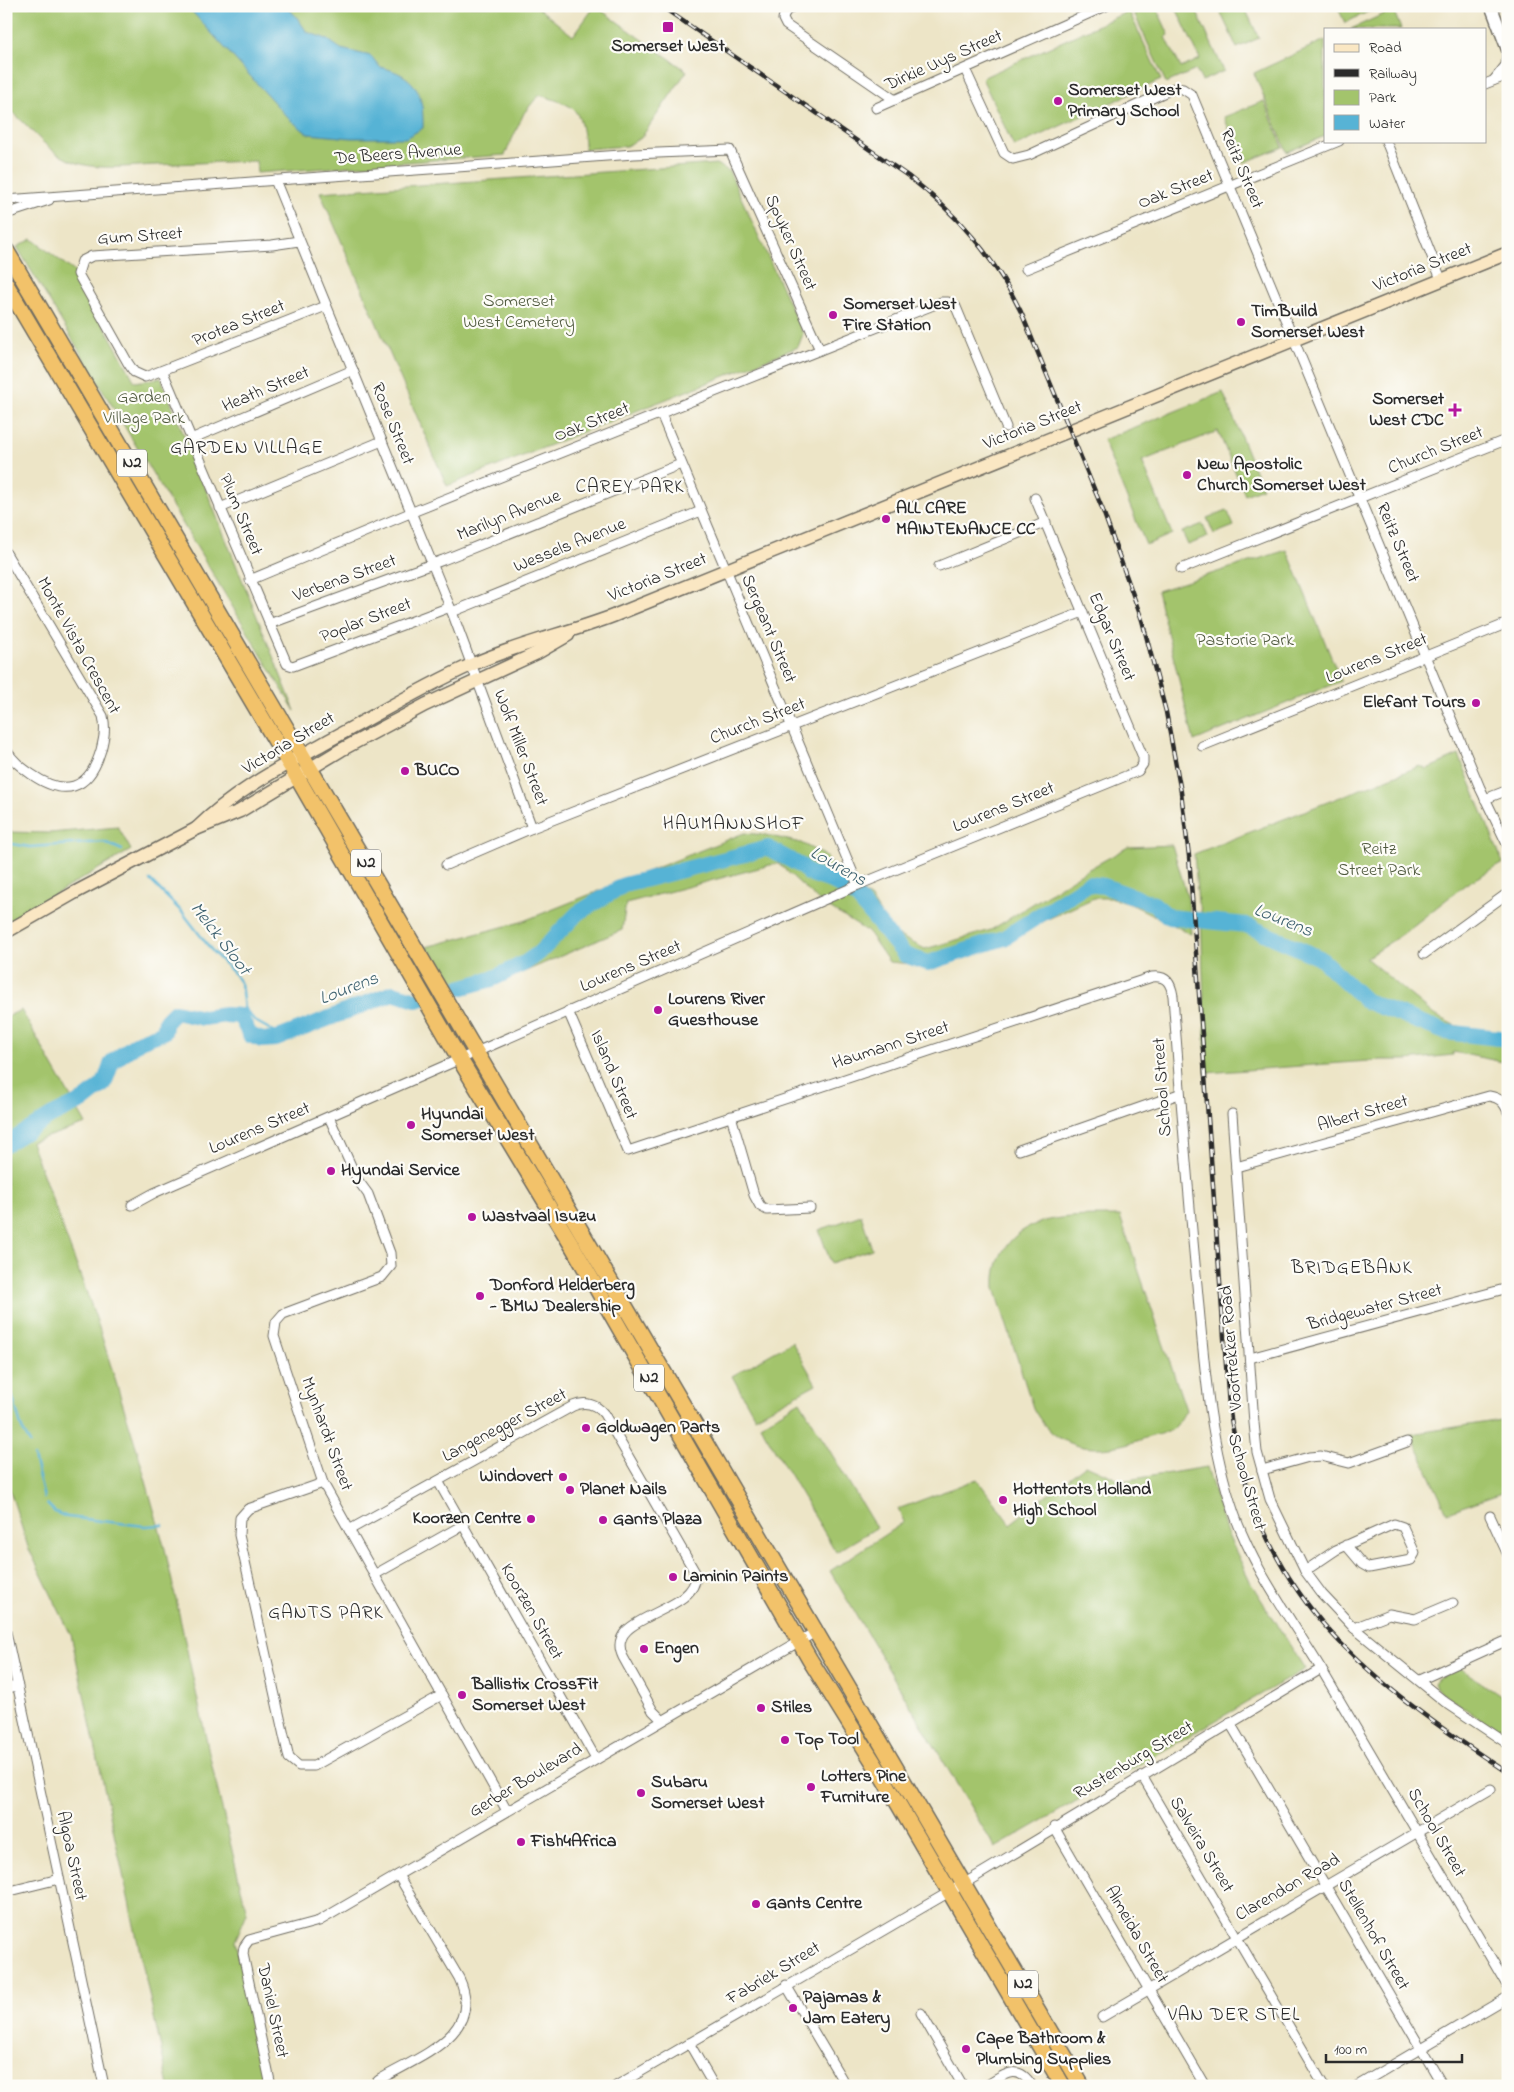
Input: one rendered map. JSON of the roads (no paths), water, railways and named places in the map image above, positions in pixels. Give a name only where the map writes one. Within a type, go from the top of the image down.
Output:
[{"type":"highway","name":"N2","points":[[6,250],[446,997],[1082,2086]]},
{"type":"highway","name":"N2","points":[[6,284],[297,777],[426,1003],[578,1256],[800,1640],[996,1968],[1063,2086]]},
{"type":"main road","name":"Victoria Street","points":[[196,830],[212,814],[272,771],[472,664],[534,641],[572,632],[1508,253]]},
{"type":"main road","name":"Victoria Street","points":[[6,932],[74,893],[196,830],[240,810],[425,705],[537,653],[572,632]]},
{"type":"street","points":[[793,6],[785,12],[783,19],[786,25],[895,100]]},
{"type":"street","name":"Dirkie Uys Street","points":[[876,108],[1106,6]]},
{"type":"street","points":[[1490,82],[1506,65],[1508,50],[1491,6]]},
{"type":"street","name":"Reitz Street","points":[[966,69],[1004,153],[1013,159],[1028,155],[1170,90],[1183,89],[1192,95],[1485,799],[1508,846]]},
{"type":"street","points":[[1490,82],[1508,75]]},
{"type":"street","name":"Oak Street","points":[[1026,269],[1337,142]]},
{"type":"street","points":[[1386,142],[1441,279]]},
{"type":"street","name":"De Beers Avenue","points":[[6,200],[634,154],[730,150]]},
{"type":"street","name":"Spyker Street","points":[[730,150],[820,350]]},
{"type":"street","name":"Rose Street","points":[[275,180],[431,565],[451,609],[477,680]]},
{"type":"street","name":"De Beers Avenue","points":[[6,214],[69,195]]},
{"type":"street","name":"Gum Street","points":[[163,372],[145,377],[134,372],[78,274],[82,261],[92,256],[300,241]]},
{"type":"street","name":"Oak Street","points":[[250,580],[410,513],[941,302],[948,302],[956,307],[1006,427]]},
{"type":"street","name":"Protea Street","points":[[163,372],[326,306]]},
{"type":"street","name":"Heath Street","points":[[191,439],[353,370]]},
{"type":"street","name":"Plum Street","points":[[163,372],[284,659],[287,664],[294,666]]},
{"type":"street","name":"Sergeant Street","points":[[660,414],[792,726],[854,887]]},
{"type":"street","name":"Church Street","points":[[1181,569],[1508,439]]},
{"type":"street","points":[[220,508],[382,441]]},
{"type":"street","name":"Marilyn Avenue","points":[[431,565],[681,464]]},
{"type":"street","name":"Edgar Street","points":[[1035,498],[1143,757],[1143,764]]},
{"type":"street","name":"Wessels Avenue","points":[[451,609],[701,511]]},
{"type":"street","points":[[939,566],[1046,522]]},
{"type":"street","name":"Monte Vista Crescent","points":[[6,553],[103,716],[105,730],[99,756],[93,770],[81,781],[66,788],[55,788],[44,783],[15,763],[6,750]]},
{"type":"street","name":"Verbena Street","points":[[269,624],[431,565]]},
{"type":"street","name":"Poplar Street","points":[[294,666],[451,609]]},
{"type":"street","name":"Church Street","points":[[446,865],[532,828],[1083,612]]},
{"type":"street","name":"Lourens Street","points":[[1202,746],[1508,623]]},
{"type":"street","name":"Wolf Miller Street","points":[[477,680],[532,828]]},
{"type":"street","name":"Lourens Street","points":[[132,1206],[154,1193],[820,901],[1138,772],[1143,764]]},
{"type":"street","points":[[1485,799],[1508,790]]},
{"type":"street","points":[[1424,954],[1508,893]]},
{"type":"street","name":"Haumann Street","points":[[628,1151],[1141,981],[1158,976],[1165,979]]},
{"type":"street","name":"School Street","points":[[1165,979],[1172,986],[1179,1094],[1208,1393],[1220,1459],[1233,1511],[1247,1544],[1281,1606],[1321,1669],[1508,1987]]},
{"type":"street","name":"Island Street","points":[[568,1011],[628,1151]]},
{"type":"street","points":[[1019,1150],[1179,1094]]},
{"type":"street","name":"Albert Street","points":[[1236,1167],[1489,1096],[1500,1099],[1508,1112]]},
{"type":"street","name":"Voortrekker Road","points":[[1232,1114],[1257,1452],[1270,1499],[1305,1570],[1322,1594],[1354,1628],[1445,1702],[1508,1744]]},
{"type":"street","points":[[731,1116],[754,1195],[760,1206],[767,1210],[810,1208]]},
{"type":"street","name":"Mynhardt Street","points":[[329,1117],[357,1179],[368,1194],[391,1257],[389,1270],[382,1277],[283,1314],[274,1326],[274,1336],[323,1483],[507,1811]]},
{"type":"street","name":"Bridgewater Street","points":[[1250,1358],[1508,1288]]},
{"type":"street","name":"Langenegger Street","points":[[349,1530],[578,1404],[592,1404],[600,1410],[696,1574],[695,1584],[687,1596],[628,1628],[621,1639],[621,1653],[653,1711],[662,1720]]},
{"type":"street","points":[[1262,1470],[1315,1457],[1349,1463],[1407,1442]]},
{"type":"street","name":"Koorzen Street","points":[[438,1481],[596,1759]]},
{"type":"street","points":[[323,1483],[248,1509],[239,1522],[239,1535],[289,1758],[299,1766],[314,1766],[442,1695]]},
{"type":"street","points":[[1490,1516],[1508,1555]]},
{"type":"street","points":[[1305,1570],[1346,1545],[1398,1524],[1403,1527],[1415,1553],[1411,1560],[1369,1568],[1362,1564],[1346,1545]]},
{"type":"street","points":[[374,1575],[463,1525]]},
{"type":"street","points":[[1354,1628],[1390,1614],[1415,1619],[1453,1603]]},
{"type":"street","name":"Gerber Boulevard","points":[[246,1944],[257,1937],[319,1921],[816,1631]]},
{"type":"street","name":"Algoa Street","points":[[6,1632],[104,2086]]},
{"type":"street","points":[[1420,1680],[1508,1640]]},
{"type":"street","name":"Rustenburg Street","points":[[964,1882],[1321,1669]]},
{"type":"street","points":[[6,1688],[18,1686]]},
{"type":"street","name":"Stellenhof Street","points":[[1230,1723],[1443,2086]]},
{"type":"street","name":"Salveira Street","points":[[1142,1776],[1324,2086]]},
{"type":"street","name":"Clarendon Road","points":[[1102,2017],[1491,1789]]},
{"type":"street","name":"Almeida Street","points":[[1054,1828],[1205,2086]]},
{"type":"street","points":[[373,2086],[379,2080],[448,2039],[459,2026],[465,2009],[465,1993],[459,1978],[398,1875]]},
{"type":"street","points":[[6,1892],[59,1879]]},
{"type":"street","name":"Fabriek Street","points":[[616,2086],[964,1882]]},
{"type":"street","name":"Daniel Street","points":[[246,1944],[243,1954],[271,2086]]},
{"type":"street","points":[[786,1985],[846,2086]]},
{"type":"street","points":[[1357,2086],[1508,1997]]},
{"type":"street","points":[[921,2013],[963,2086]]},
{"type":"street","points":[[689,2043],[714,2086]]},
{"type":"street","points":[[986,2086],[1011,2072],[1020,2073],[1027,2078],[1032,2086]]},
{"type":"water","points":[[187,6],[282,6],[287,8],[297,17],[307,32],[327,39],[341,49],[371,56],[380,67],[392,70],[410,81],[419,95],[422,105],[423,128],[406,138],[351,138],[308,134],[288,118]]},
{"type":"waterway","name":"Melck Sloot","points":[[6,843],[30,847],[104,842],[122,850]]},
{"type":"waterway","name":"Lourens","points":[[6,1144],[51,1116],[84,1100],[104,1084],[112,1062],[140,1041],[164,1032],[166,1021],[175,1012],[203,1018],[226,1015],[240,1016],[250,1035],[262,1040],[276,1039],[393,993],[416,1000],[492,979],[525,963],[539,953],[578,913],[624,885],[768,848],[803,867],[808,873],[831,881],[855,895],[905,955],[928,963],[1004,938],[1088,884],[1104,886],[1154,904],[1169,917],[1246,925],[1320,958],[1366,1001],[1445,1032],[1508,1039]]},
{"type":"waterway","name":"Melck Sloot","points":[[150,880],[183,913],[213,952],[233,972],[241,984],[244,1008],[255,1021],[282,1036]]},
{"type":"waterway","points":[[6,1375],[22,1429],[30,1443]]},
{"type":"waterway","points":[[34,1457],[44,1498]]},
{"type":"waterway","points":[[47,1504],[55,1512],[67,1517],[145,1526],[163,1525]]},
{"type":"railway","points":[[661,6],[926,190],[973,237],[999,272],[1021,312],[1102,508],[1142,620],[1166,712],[1181,792],[1189,856],[1229,1406],[1243,1472],[1263,1529],[1290,1579],[1322,1623],[1361,1663],[1405,1700],[1508,1773]]},
{"type":"place","name":"Somerset West","points":[[668,27]]},
{"type":"place","name":"Somerset West Primary School","points":[[1058,101]]},
{"type":"place","name":"Somerset West Fire Station","points":[[833,315]]},
{"type":"place","name":"TimBuild Somerset West","points":[[1241,322]]},
{"type":"place","name":"Somerset West CDC","points":[[1455,410]]},
{"type":"place","name":"New Apostolic Church Somerset West","points":[[1187,475]]},
{"type":"place","name":"ALL CARE MAINTENANCE CC","points":[[886,519]]},
{"type":"place","name":"Elefant Tours","points":[[1476,703]]},
{"type":"place","name":"BUCO","points":[[405,771]]},
{"type":"place","name":"Lourens River Guesthouse","points":[[658,1010]]},
{"type":"place","name":"Hyundai Somerset West","points":[[411,1125]]},
{"type":"place","name":"Hyundai Service","points":[[331,1171]]},
{"type":"place","name":"Wastvaal Isuzu","points":[[472,1217]]},
{"type":"place","name":"Donford Helderberg - BMW Dealership","points":[[480,1296]]},
{"type":"place","name":"Goldwagen Parts","points":[[586,1428]]},
{"type":"place","name":"Windovert","points":[[563,1477]]},
{"type":"place","name":"Planet Nails","points":[[570,1490]]},
{"type":"place","name":"Hottentots Holland High School","points":[[1003,1500]]},
{"type":"place","name":"Koorzen Centre","points":[[531,1519]]},
{"type":"place","name":"Gants Plaza","points":[[603,1520]]},
{"type":"place","name":"Laminin Paints","points":[[673,1577]]},
{"type":"place","name":"Engen","points":[[644,1649]]},
{"type":"place","name":"Ballistix CrossFit Somerset West","points":[[462,1695]]},
{"type":"place","name":"Stiles","points":[[761,1708]]},
{"type":"place","name":"Top Tool","points":[[785,1740]]},
{"type":"place","name":"Lotters Pine Furniture","points":[[811,1787]]},
{"type":"place","name":"Subaru Somerset West","points":[[641,1793]]},
{"type":"place","name":"Fish4Africa","points":[[521,1842]]},
{"type":"place","name":"Gants Centre","points":[[756,1904]]},
{"type":"place","name":"Pajamas & Jam Eatery","points":[[793,2008]]},
{"type":"place","name":"Cape Bathroom & Plumbing Supplies","points":[[966,2049]]},
{"type":"district","name":"GARDEN VILLAGE","points":[[247,448]]},
{"type":"district","name":"CAREY PARK","points":[[630,487]]},
{"type":"district","name":"HAUMANNSHOF","points":[[734,824]]},
{"type":"district","name":"BRIDGEBANK","points":[[1352,1268]]},
{"type":"district","name":"GANTS PARK","points":[[326,1613]]},
{"type":"district","name":"VAN DER STEL","points":[[1234,2015]]},
{"type":"park label","name":"Somerset West Cemetery","points":[[519,312]]},
{"type":"park label","name":"Garden Village Park","points":[[144,408]]},
{"type":"park label","name":"Pastorie Park","points":[[1245,641]]},
{"type":"park label","name":"Reitz Street Park","points":[[1379,860]]}]
